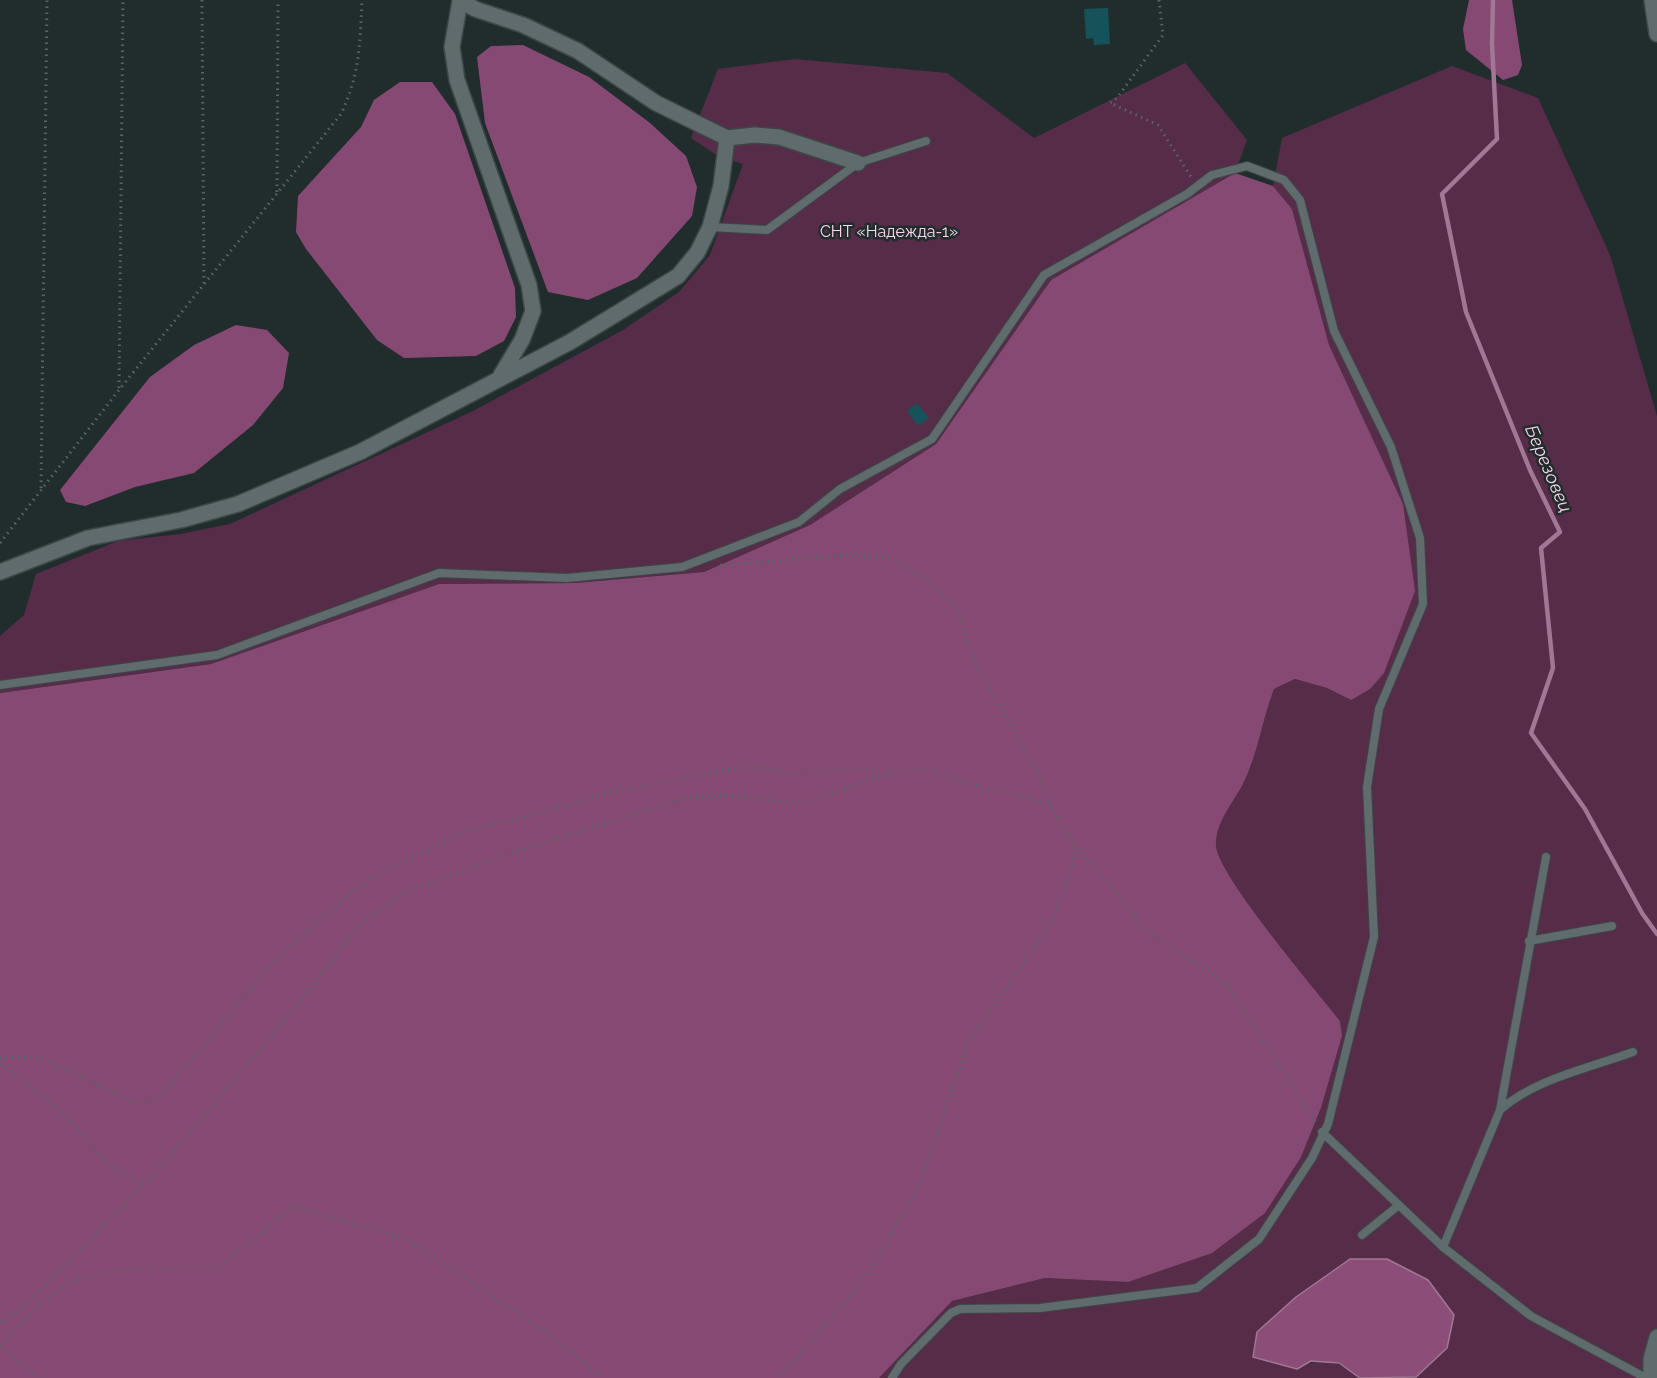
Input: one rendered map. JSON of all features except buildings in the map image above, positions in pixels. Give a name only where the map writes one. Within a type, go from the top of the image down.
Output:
[{"type":"street","points":[[498,379],[522,340],[533,311],[529,285],[457,80],[452,47],[460,0],[523,25],[578,51],[656,103],[727,138],[754,135],[779,137],[858,163]]},
{"type":"street","points":[[1652,0],[1657,34]]},
{"type":"street","points":[[0,572],[88,537],[181,520],[238,504],[360,452],[570,342],[678,276],[697,253],[710,227],[721,186],[727,138]]},
{"type":"street","points":[[1652,1378],[1652,1359],[1657,1337]]},
{"type":"lane","points":[[710,227],[767,230],[858,163],[926,141]]},
{"type":"lane","points":[[0,685],[217,655],[439,573],[567,578],[682,567],[799,522],[840,489],[932,439],[1044,275],[1212,175],[1247,166],[1284,180],[1300,200],[1334,331],[1391,447],[1420,537],[1423,604],[1379,709],[1367,787],[1374,937],[1328,1124],[1311,1158],[1259,1239],[1197,1288],[1040,1308],[960,1309],[951,1313],[934,1330],[901,1364],[892,1378]]},
{"type":"lane","points":[[1443,1247],[1500,1110],[1546,857]]},
{"type":"lane","points":[[1529,941],[1612,927]]},
{"type":"lane","points":[[1500,1110],[1512,1099],[1530,1089],[1633,1052]]},
{"type":"lane","points":[[1322,1132],[1443,1247],[1531,1316],[1646,1378]]},
{"type":"lane","points":[[1362,1235],[1399,1205]]},
{"type":"path","points":[[41,490],[47,0]]},
{"type":"path","points":[[119,390],[123,0]]},
{"type":"path","points":[[202,0],[204,285]]},
{"type":"path","points":[[277,194],[278,0]]},
{"type":"path","points":[[0,543],[119,390],[341,114],[352,92],[359,64],[362,0]]},
{"type":"path","points":[[1159,0],[1163,35],[1117,98],[1110,104],[1158,125],[1197,186]]},
{"type":"path","points":[[715,565],[849,555],[890,558],[928,580],[957,608],[972,656],[1037,771],[1051,806],[1077,849],[1103,876],[1143,928],[1227,984],[1322,1132]]},
{"type":"path","points":[[0,1058],[40,1057],[137,1104],[159,1098],[269,966],[325,914],[371,878],[464,832],[553,810],[607,793],[738,768],[762,768],[787,773],[854,769],[897,772],[929,769],[986,789],[1008,792],[1051,806]]},
{"type":"path","points":[[0,1321],[6,1321],[46,1284],[156,1172],[299,1002],[360,924],[405,892],[516,851],[687,798],[720,795],[785,802],[814,799],[897,772]]},
{"type":"path","points":[[780,1378],[869,1273],[919,1184],[969,1041],[1053,921],[1077,849]]},
{"type":"path","points":[[0,1064],[60,1110],[104,1158],[128,1178],[144,1182]]},
{"type":"path","points":[[38,1378],[0,1346],[64,1287],[93,1274],[219,1268],[293,1206],[407,1239],[542,1330],[604,1378]]},
{"type":"green space","name":"СНТ «Надежда-1»","points":[[795,59],[947,73],[1034,138],[1185,63],[1247,140],[1235,173],[1051,280],[936,444],[810,525],[704,572],[575,583],[439,584],[211,664],[0,693],[0,636],[24,615],[36,574],[118,541],[180,534],[230,524],[473,411],[623,330],[679,292],[710,255],[743,164],[718,156],[691,138],[718,69]]},
{"type":"green space","points":[[1452,66],[1538,98],[1610,255],[1657,416],[1657,1378],[1393,1378],[1416,1377],[1454,1315],[1428,1280],[1387,1259],[1253,1357],[1297,1369],[1315,1362],[1330,1362],[1345,1367],[1360,1378],[879,1378],[952,1301],[1045,1278],[1128,1282],[1301,1157],[1321,1108],[1342,1036],[1340,1021],[1233,882],[1221,861],[1216,838],[1221,821],[1248,773],[1274,689],[1295,679],[1327,688],[1351,700],[1403,504],[1329,345],[1292,209],[1273,186],[1282,138]]},
{"type":"shaded area","points":[[1469,0],[1512,0],[1522,65],[1518,75],[1503,80],[1466,50],[1463,29]]},
{"type":"shaded area","points":[[523,45],[589,77],[650,123],[686,156],[697,187],[692,216],[637,278],[588,300],[548,292],[485,123],[477,57],[491,46]]},
{"type":"shaded area","points":[[400,82],[432,82],[455,114],[515,288],[516,317],[504,341],[476,356],[404,358],[377,340],[306,249],[296,232],[298,196],[361,127],[374,100]]},
{"type":"shaded area","points":[[1235,173],[1273,186],[1292,209],[1329,345],[1403,504],[1415,591],[1384,673],[1370,689],[1351,700],[1327,688],[1295,679],[1274,689],[1248,773],[1218,829],[1216,846],[1221,861],[1233,882],[1270,934],[1340,1021],[1342,1036],[1321,1108],[1301,1157],[1265,1213],[1212,1253],[1128,1282],[1045,1278],[952,1301],[879,1378],[0,1378],[0,693],[211,664],[439,584],[575,583],[704,572],[810,525],[936,444],[1051,280]]},
{"type":"shaded area","points":[[236,325],[267,330],[289,353],[283,388],[253,425],[194,473],[135,487],[85,506],[66,502],[60,490],[150,377],[194,345]]},
{"type":"shaded area","points":[[1350,1259],[1387,1259],[1428,1280],[1454,1315],[1447,1348],[1416,1377],[1360,1378],[1339,1363],[1311,1361],[1297,1369],[1253,1357],[1257,1332],[1296,1297]]},
{"type":"waterway","name":"Березовец","points":[[1493,0],[1492,44],[1497,139],[1442,194],[1466,312],[1530,470],[1560,532],[1541,548],[1553,668],[1531,733],[1585,809],[1642,913],[1657,934]]}]
